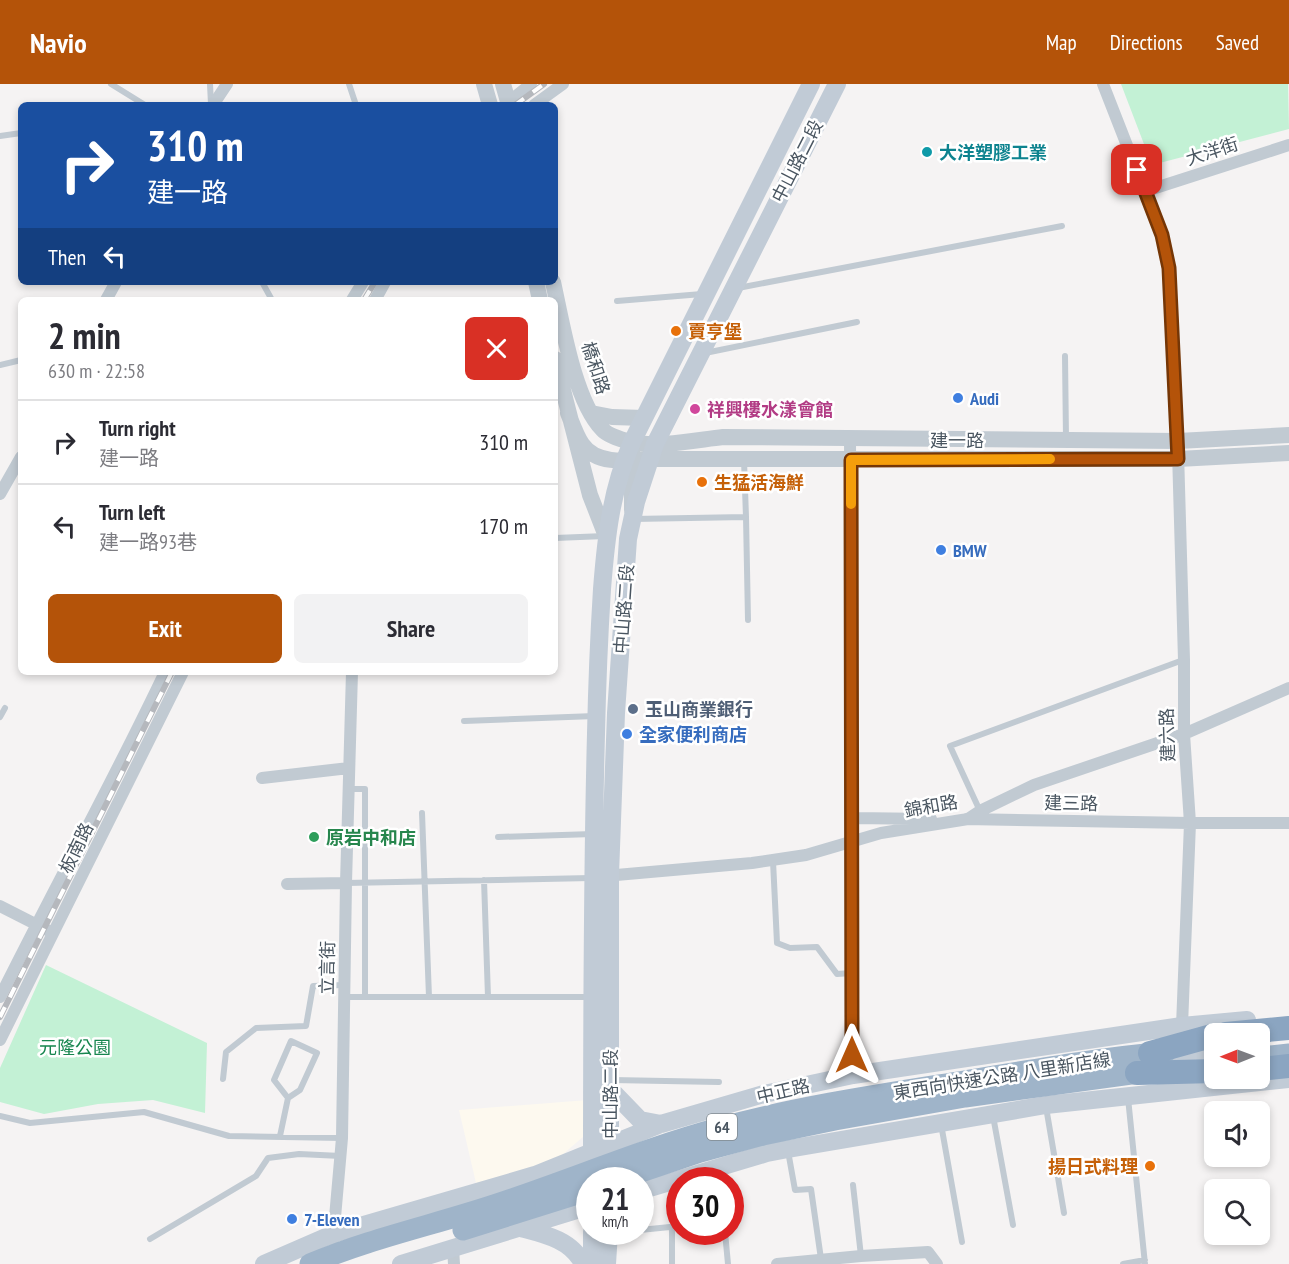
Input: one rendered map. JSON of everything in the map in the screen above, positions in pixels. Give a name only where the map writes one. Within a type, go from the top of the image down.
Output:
[{"type":"highway","points":[[1270,1030],[1289,1028]]},
{"type":"highway","points":[[1144,1063],[1204,1039]]},
{"type":"highway","points":[[1270,1042],[1289,1040]]},
{"type":"highway","name":"東西向快速公路 八里新店線","points":[[648,1167],[763,1135],[1144,1063],[1204,1049]]},
{"type":"highway","points":[[1270,1057],[1289,1054]]},
{"type":"highway","points":[[1144,1063],[1204,1070]]},
{"type":"highway","name":"東西向快速公路 八里新店線","points":[[310,1264],[335,1254],[540,1190],[661,1146],[781,1112],[930,1086],[1144,1063],[1204,1063]]},
{"type":"highway","points":[[1270,1068],[1289,1066]]},
{"type":"highway","name":"東西向快速公路 八里新店線","points":[[342,1264],[484,1224],[576,1190]]},
{"type":"main road","name":"中山路二段","points":[[596,1167],[592,1152],[592,996],[628,539],[644,451],[644,418],[811,84]]},
{"type":"main road","name":"中山路二段","points":[[603,1167],[610,1146],[610,1084],[601,876],[594,834],[599,634],[606,536],[618,480],[644,451],[669,415],[837,84]]},
{"type":"main road","name":"中正路","points":[[264,1264],[333,1234],[535,1175],[661,1124],[764,1094],[853,1076],[1182,1026],[1289,1016]]},
{"type":"main road","points":[[1270,1049],[1289,1047]]},
{"type":"main road","points":[[635,1167],[698,1143],[764,1126],[933,1092],[1204,1056]]},
{"type":"main road","points":[[654,1187],[767,1153],[992,1114],[1046,1105],[1289,1079]]},
{"type":"main road","points":[[610,1084],[639,1120],[661,1124]]},
{"type":"main road","points":[[535,1175],[576,1179]]},
{"type":"main road","points":[[544,1220],[576,1197]]},
{"type":"main road","points":[[401,1264],[454,1256],[519,1228],[576,1210]]},
{"type":"main road","points":[[519,1228],[547,1235],[566,1245],[579,1256],[583,1264]]},
{"type":"main road","points":[[592,1264],[600,1245]]},
{"type":"main road","points":[[606,1245],[607,1264]]},
{"type":"street","points":[[214,102],[227,84]]},
{"type":"street","points":[[484,84],[489,102]]},
{"type":"street","points":[[503,84],[507,102]]},
{"type":"street","points":[[509,102],[531,84]]},
{"type":"street","points":[[538,102],[563,84]]},
{"type":"street","points":[[1103,84],[1162,235],[1169,268],[1171,300]]},
{"type":"street","name":"大洋街","points":[[1146,191],[1289,145]]},
{"type":"street","name":"橋和路","points":[[558,306],[580,392],[591,413],[603,430],[644,451]]},
{"type":"street","name":"橋和路","points":[[558,371],[590,495],[606,536]]},
{"type":"street","name":"橋和路","points":[[568,413],[579,440],[589,452],[596,456],[644,451]]},
{"type":"street","points":[[591,413],[612,417],[644,418]]},
{"type":"street","name":"建一路","points":[[644,451],[723,437],[1178,441],[1289,435]]},
{"type":"street","points":[[850,439],[853,1076]]},
{"type":"street","name":"建六路","points":[[1178,441],[1184,734],[1190,823],[1182,1026]]},
{"type":"street","name":"建一路","points":[[644,451],[744,459],[851,460],[1178,459],[1289,453]]},
{"type":"street","points":[[1,491],[18,462]]},
{"type":"street","name":"板南路","points":[[0,997],[129,748],[164,675]]},
{"type":"street","name":"板南路","points":[[0,1040],[182,675]]},
{"type":"street","name":"立言街","points":[[334,1264],[333,1234],[342,1138],[352,675]]},
{"type":"street","name":"錦和路","points":[[601,876],[807,855],[910,828],[968,819],[1034,785],[1184,734],[1289,688]]},
{"type":"street","points":[[262,778],[349,768]]},
{"type":"street","name":"建三路","points":[[852,818],[1289,823]]},
{"type":"street","points":[[287,884],[346,883]]},
{"type":"street","points":[[0,906],[53,933]]},
{"type":"street","points":[[777,1264],[928,1252],[937,1264]]},
{"type":"lane","points":[[111,84],[140,102]]},
{"type":"lane","points":[[210,84],[212,102]]},
{"type":"lane","points":[[349,84],[355,102]]},
{"type":"lane","points":[[0,136],[18,133]]},
{"type":"lane","points":[[732,290],[1062,226]]},
{"type":"lane","points":[[617,301],[706,294]]},
{"type":"lane","points":[[1171,300],[1178,441]]},
{"type":"lane","points":[[700,354],[857,322]]},
{"type":"lane","points":[[1065,356],[1066,441]]},
{"type":"lane","points":[[0,365],[18,361]]},
{"type":"lane","points":[[744,459],[748,620]]},
{"type":"lane","points":[[633,519],[746,517]]},
{"type":"lane","points":[[558,538],[606,536]]},
{"type":"lane","points":[[980,811],[950,747],[1184,660]]},
{"type":"lane","points":[[0,717],[5,708]]},
{"type":"lane","points":[[464,721],[597,716]]},
{"type":"lane","points":[[348,789],[365,789],[365,997]]},
{"type":"lane","points":[[423,813],[429,997]]},
{"type":"lane","points":[[498,837],[594,834]]},
{"type":"lane","points":[[773,860],[777,943],[790,948],[817,947],[837,974],[852,973]]},
{"type":"lane","points":[[346,883],[601,876]]},
{"type":"lane","points":[[484,880],[488,997]]},
{"type":"lane","points":[[223,1079],[226,1052],[256,1028],[306,1026],[313,986],[365,997],[592,996]]},
{"type":"lane","points":[[280,1136],[288,1098],[300,1090],[317,1053],[291,1041],[274,1080],[288,1098]]},
{"type":"lane","points":[[610,1084],[719,1082]]},
{"type":"lane","points":[[1123,1264],[1145,1262],[1128,1096]]},
{"type":"lane","points":[[1046,1105],[1064,1213]]},
{"type":"lane","points":[[0,1116],[30,1124],[144,1112],[229,1136],[342,1138]]},
{"type":"lane","points":[[992,1114],[1013,1225]]},
{"type":"lane","points":[[941,1123],[962,1242]]},
{"type":"lane","points":[[788,1149],[795,1190],[811,1190],[820,1259]]},
{"type":"lane","points":[[150,1239],[256,1176],[268,1158],[300,1154],[341,1156]]},
{"type":"lane","points":[[853,1185],[861,1256]]},
{"type":"lane","points":[[672,1245],[672,1264]]},
{"type":"lane","points":[[726,1245],[728,1264]]},
{"type":"shaded area","points":[[588,1100],[584,1136],[554,1162],[476,1183],[459,1110]]},
{"type":"green space","points":[[1121,84],[1288,84],[1289,129],[1152,165]]},
{"type":"green space","name":"元隆公園","points":[[46,965],[207,1043],[205,1113],[153,1100],[98,1104],[44,1114],[0,1102],[0,1068]]},
{"type":"railway","points":[[519,102],[544,84]]},
{"type":"railway","points":[[366,297],[373,285]]},
{"type":"railway","points":[[0,1017],[171,675]]},
{"type":"slow traffic","points":[[851,504],[851,460],[1050,459]]},
{"type":"place","name":"大洋塑膠工業","points":[[927,152]]},
{"type":"place","name":"賣亨堡","points":[[676,331]]},
{"type":"place","name":"Audi","points":[[958,398]]},
{"type":"place","name":"祥興樓水漾會館","points":[[695,409]]},
{"type":"place","name":"生猛活海鮮","points":[[702,482]]},
{"type":"place","name":"BMW","points":[[941,550]]},
{"type":"place","name":"玉山商業銀行","points":[[633,709]]},
{"type":"place","name":"全家便利商店","points":[[627,734]]},
{"type":"place","name":"原岩中和店","points":[[314,837]]},
{"type":"place","name":"揚日式料理","points":[[1150,1166]]},
{"type":"place","name":"7-Eleven","points":[[292,1219]]},
{"type":"route","points":[[852,1055],[851,460],[1178,459],[1169,268],[1162,235],[1137,170]]}]
